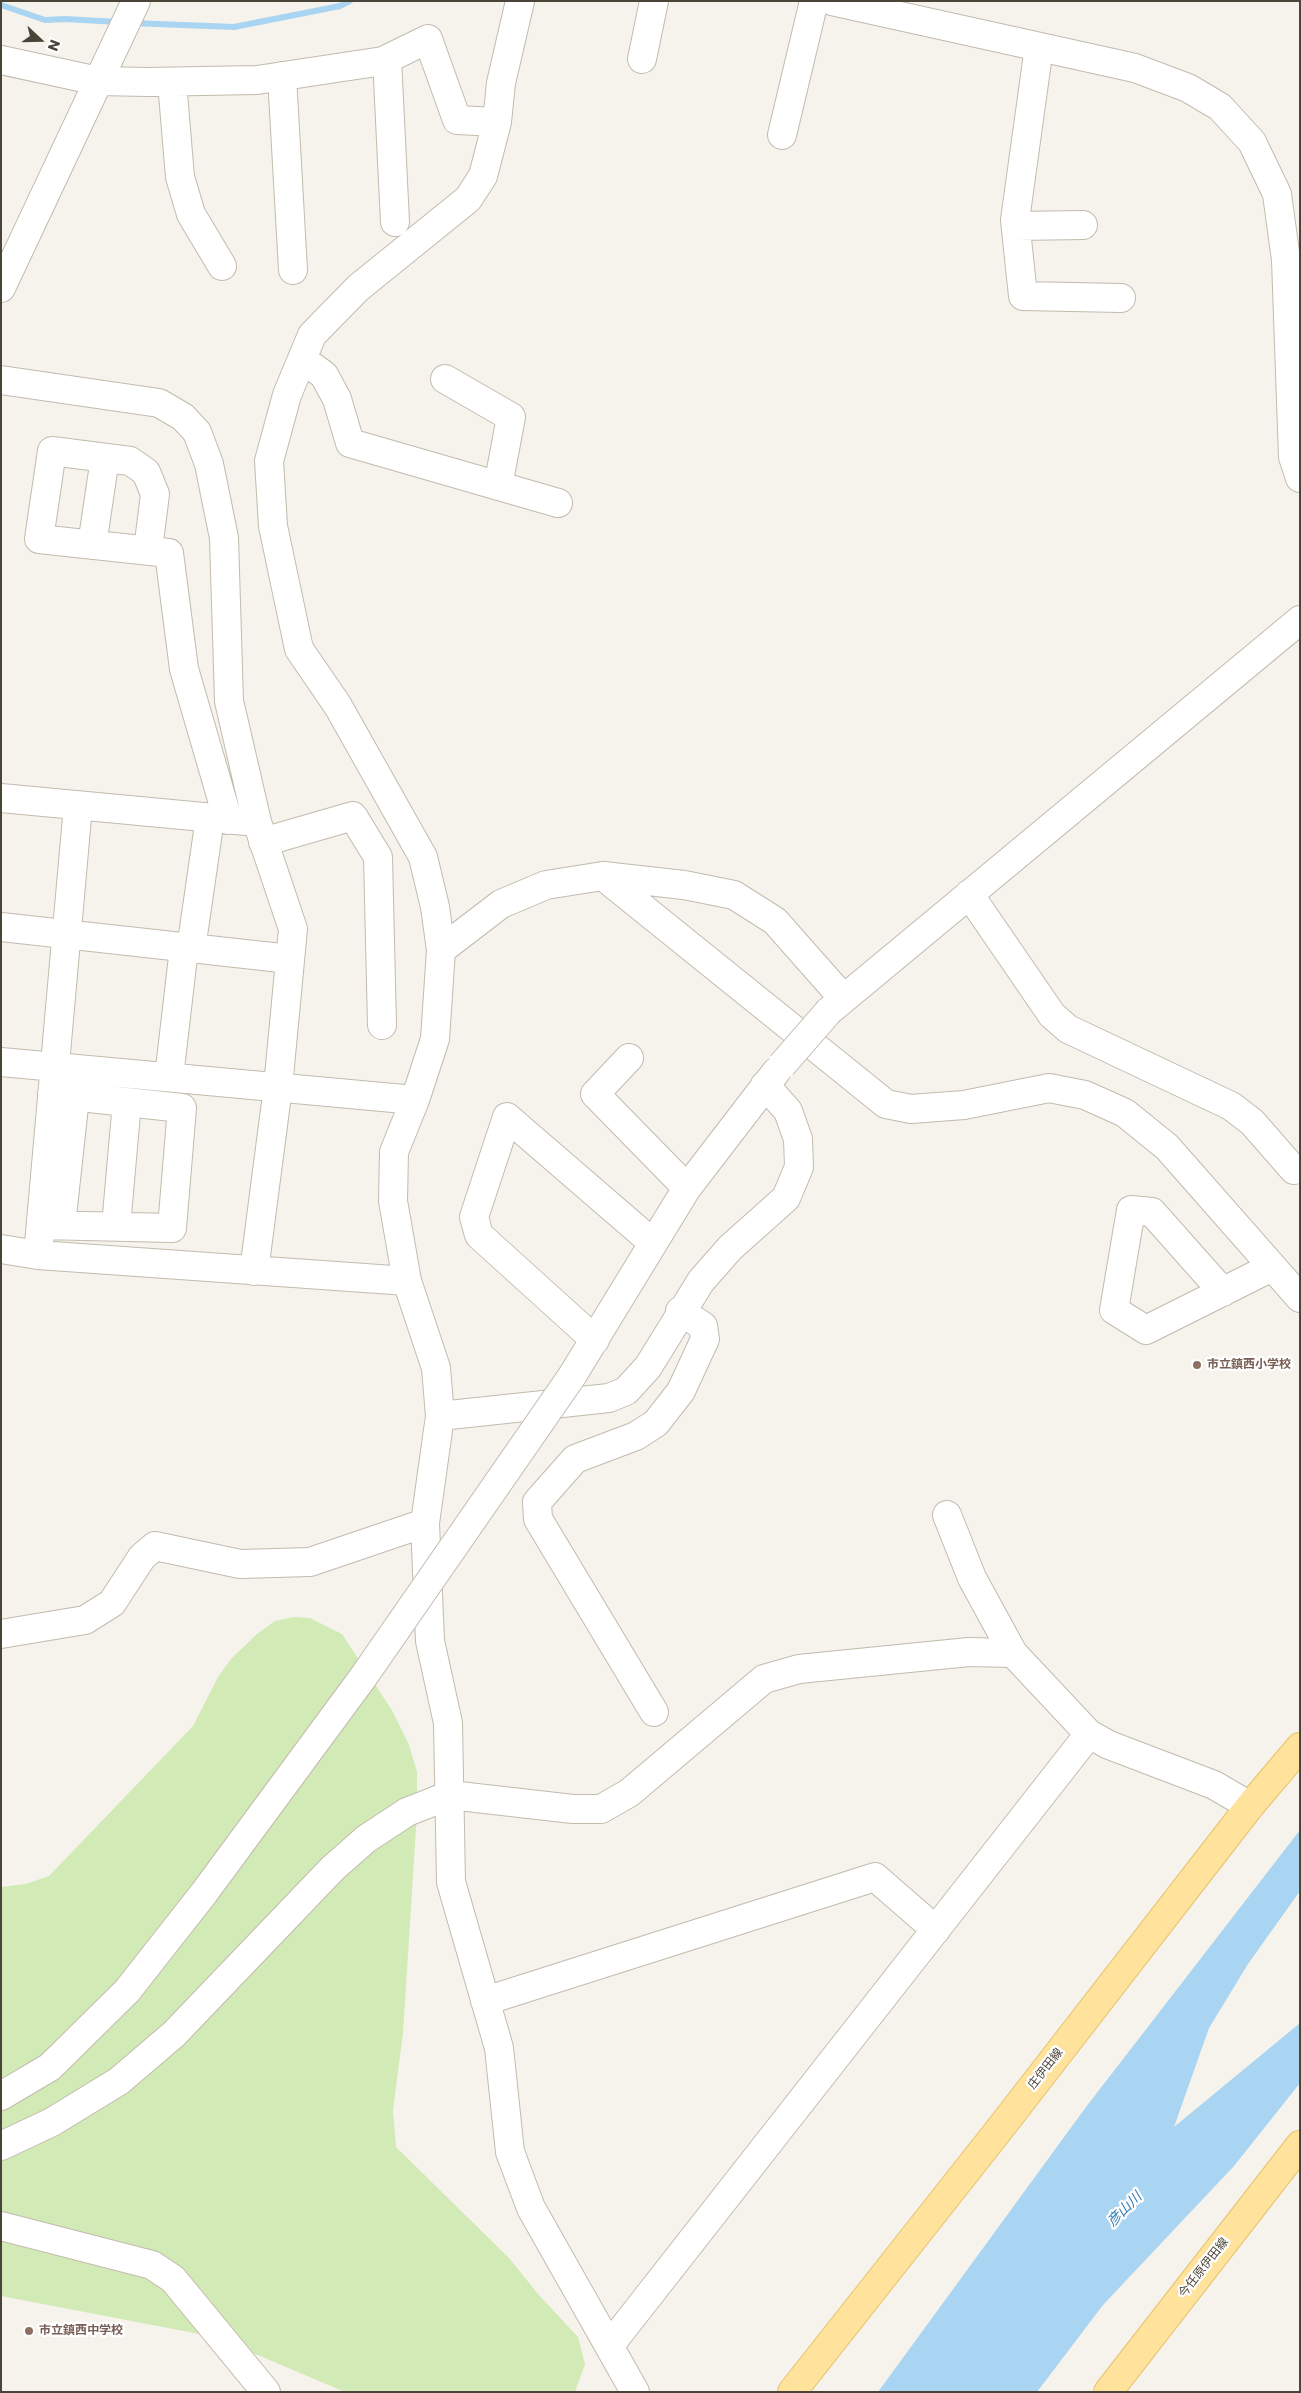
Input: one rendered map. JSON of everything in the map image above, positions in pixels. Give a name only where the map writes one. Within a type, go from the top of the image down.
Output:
[{"type":"main road","name":"庄伊田線","points":[[792,2392],[996,2134],[1250,1806],[1300,1746]]},
{"type":"main road","name":"今任原伊田線","points":[[1108,2392],[1300,2145]]},
{"type":"street","points":[[1,288],[136,1]]},
{"type":"street","points":[[520,1],[501,83],[497,122],[483,176],[468,199],[358,288],[312,335],[287,395],[269,461],[273,526],[299,649],[338,706],[424,857],[435,907],[441,950],[435,1038],[415,1100],[394,1152],[392,1201],[407,1282],[436,1368],[440,1416],[425,1523],[430,1641],[448,1723],[452,1882],[499,2048],[510,2152],[531,2208],[635,2392]]},
{"type":"street","points":[[642,59],[654,1]]},
{"type":"street","points":[[782,135],[814,1]]},
{"type":"street","points":[[832,1],[1135,68],[1188,88],[1220,107],[1252,142],[1277,194],[1286,260],[1293,456],[1300,478]]},
{"type":"street","points":[[1,60],[98,81],[257,80],[388,58],[428,39],[457,120],[497,122]]},
{"type":"street","points":[[1039,47],[1016,226],[1023,296],[1121,298]]},
{"type":"street","points":[[388,58],[395,222]]},
{"type":"street","points":[[282,76],[293,270]]},
{"type":"street","points":[[172,82],[180,177],[191,214],[222,266]]},
{"type":"street","points":[[1016,226],[1084,225]]},
{"type":"street","points":[[302,359],[324,376],[337,399],[350,443],[558,503]]},
{"type":"street","points":[[444,379],[511,417],[498,486]]},
{"type":"street","points":[[1,380],[159,403],[183,418],[197,432],[210,464],[224,538],[229,701],[260,832],[293,929],[278,1087],[254,1272]]},
{"type":"street","points":[[148,550],[156,494],[146,472],[130,461],[52,451],[39,539],[169,553],[184,668],[219,819],[187,948],[169,1077]]},
{"type":"street","points":[[92,545],[105,458]]},
{"type":"street","points":[[1,2096],[50,2067],[127,1991],[204,1893],[364,1676],[572,1376],[687,1188],[774,1075],[836,1004],[1300,620]]},
{"type":"street","points":[[1,798],[219,819],[260,832],[353,816],[378,857],[382,1025]]},
{"type":"street","points":[[38,1255],[51,1225],[64,1096],[55,1067],[78,806]]},
{"type":"street","points":[[441,950],[501,904],[546,885],[602,876],[684,885],[734,895],[775,921],[836,1004]]},
{"type":"street","points":[[602,876],[886,1104],[911,1109],[964,1105],[1049,1088],[1084,1095],[1125,1113],[1167,1147],[1300,1298]]},
{"type":"street","points":[[969,894],[1052,1015],[1068,1030],[1231,1106],[1252,1122],[1298,1173]]},
{"type":"street","points":[[1,928],[290,960]]},
{"type":"street","points":[[629,1058],[595,1094],[687,1188]]},
{"type":"street","points":[[1,1062],[415,1100]]},
{"type":"street","points":[[440,1416],[609,1398],[626,1391],[648,1367],[680,1311],[701,1281],[730,1248],[786,1198],[799,1168],[798,1139],[774,1075]]},
{"type":"street","points":[[51,1225],[172,1228],[182,1108],[64,1096]]},
{"type":"street","points":[[116,1226],[128,1102]]},
{"type":"street","points":[[595,1340],[479,1235],[474,1217],[507,1117],[653,1243]]},
{"type":"street","points":[[1223,1292],[1152,1212],[1131,1210],[1114,1310],[1146,1330],[1223,1292],[1272,1267]]},
{"type":"street","points":[[1,1249],[38,1255],[407,1282]]},
{"type":"street","points":[[654,1712],[538,1519],[537,1502],[574,1459],[636,1436],[656,1423],[681,1391],[705,1339],[703,1326],[680,1311]]},
{"type":"street","points":[[947,1515],[972,1578],[1013,1653],[1089,1734],[1109,1745],[1214,1785],[1250,1806]]},
{"type":"street","points":[[1,1634],[85,1620],[112,1603],[142,1557],[155,1546],[240,1564],[310,1562],[425,1523]]},
{"type":"street","points":[[1,2146],[52,2122],[119,2081],[174,2034],[346,1856],[366,1839],[407,1812],[450,1795],[573,1809],[601,1809],[629,1793],[764,1679],[808,1668],[969,1652],[1013,1653]]},
{"type":"street","points":[[610,2345],[1089,1734]]},
{"type":"street","points":[[485,2001],[876,1877],[936,1930]]},
{"type":"street","points":[[1,2226],[152,2265],[173,2279],[266,2392]]},
{"type":"green space","points":[[294,1617],[310,1618],[342,1634],[393,1712],[409,1745],[417,1772],[417,1812],[403,2033],[393,2110],[396,2147],[509,2258],[538,2294],[578,2337],[585,2364],[575,2392],[345,2392],[215,2337],[1,2296],[1,1887],[26,1884],[49,1876],[193,1726],[218,1677],[231,1659],[257,1634],[275,1621]]},
{"type":"water","name":"彦山川","points":[[1300,1830],[1300,1891],[1248,1964],[1209,2028],[1174,2127],[1300,2023],[1300,2083],[1234,2166],[1103,2305],[1037,2392],[878,2392],[1086,2107]]},
{"type":"waterway","points":[[132,23],[234,27],[340,6],[350,1]]},
{"type":"waterway","points":[[1,5],[45,20],[65,19],[117,22]]},
{"type":"place","name":"市立鎮西小学校","points":[[1197,1365]]},
{"type":"place","name":"市立鎮西中学校","points":[[29,2331]]}]
